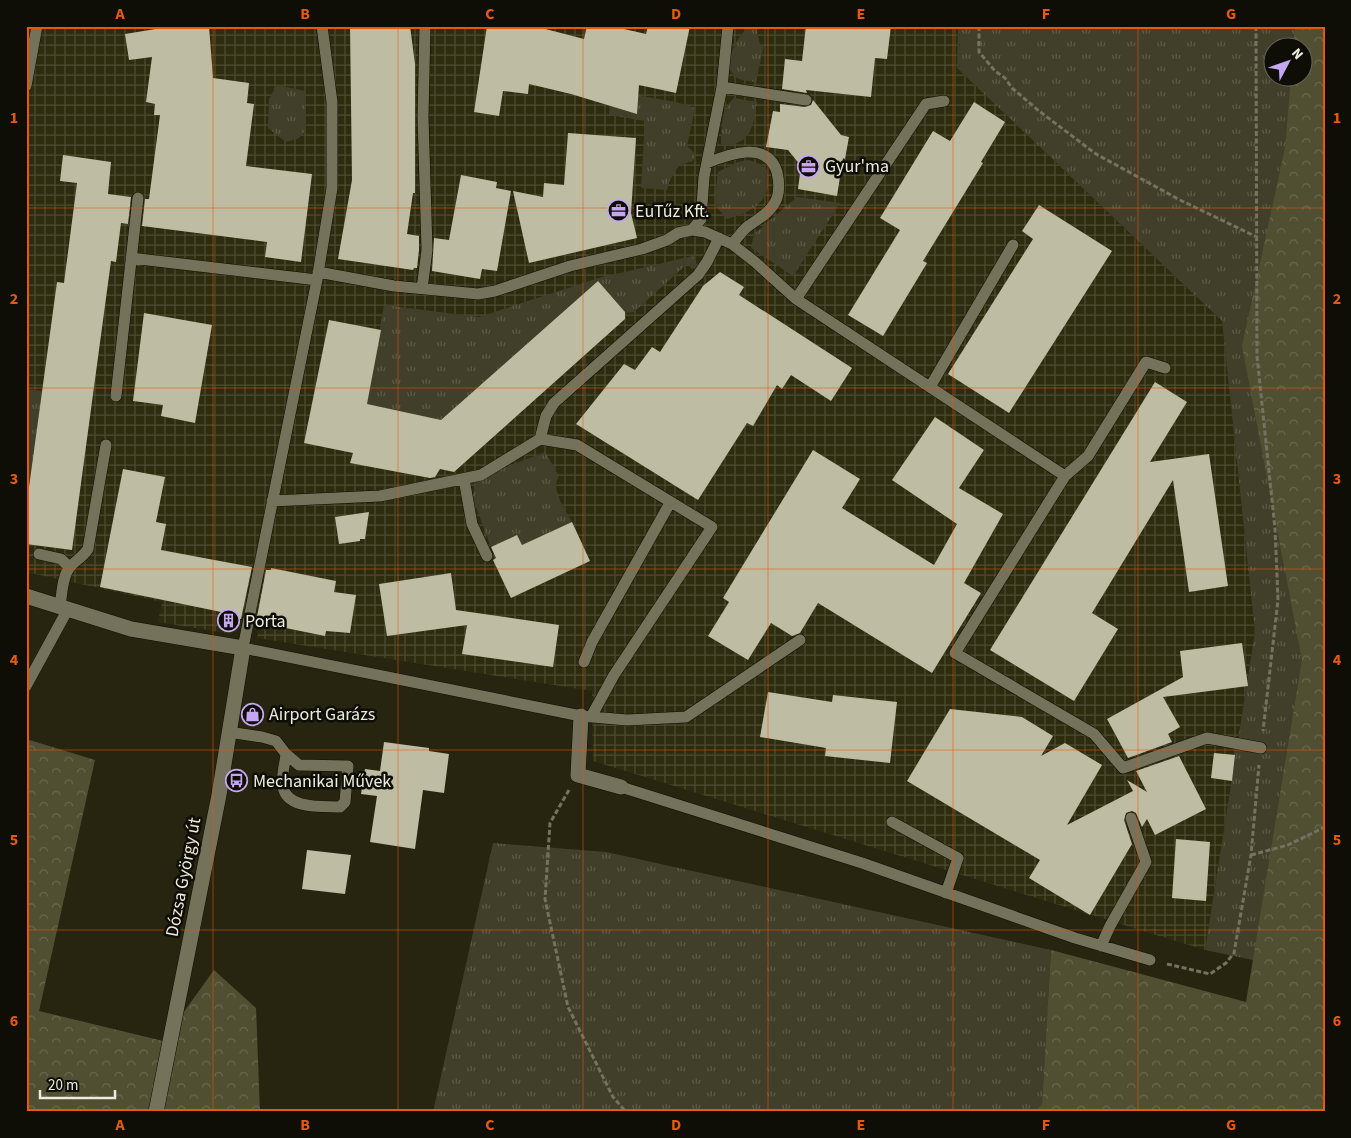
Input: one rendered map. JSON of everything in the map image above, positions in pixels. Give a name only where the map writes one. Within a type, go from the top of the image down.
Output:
[{"type":"street","points":[[26,596],[131,629],[242,648]]},
{"type":"street","name":"Dózsa György út","points":[[156,1112],[219,795],[242,648]]},
{"type":"street","points":[[586,716],[578,775],[620,787]]},
{"type":"lane","points":[[26,86],[37,26]]},
{"type":"lane","points":[[322,26],[332,102],[332,188],[318,276],[242,648],[586,716],[627,720],[686,717],[800,640]]},
{"type":"lane","points":[[422,289],[427,250],[423,117],[425,26]]},
{"type":"lane","points":[[692,230],[700,219],[704,177],[722,86],[728,26]]},
{"type":"lane","points":[[722,86],[806,100]]},
{"type":"lane","points":[[796,299],[926,104],[944,101]]},
{"type":"lane","points":[[707,163],[730,154],[749,152],[765,155],[775,166],[780,184],[777,199],[765,215],[746,228],[732,244]]},
{"type":"lane","points":[[116,396],[138,198]]},
{"type":"lane","points":[[131,258],[478,294],[495,291],[570,266],[642,249],[666,240],[678,233],[692,230],[705,232],[732,244],[796,299],[1065,476]]},
{"type":"lane","points":[[540,439],[546,416],[554,403],[698,275],[719,238]]},
{"type":"lane","points":[[930,387],[1013,245]]},
{"type":"lane","points":[[1165,368],[1146,362],[1088,456],[1065,476],[955,653],[1094,734],[1123,768],[1207,738],[1260,748]]},
{"type":"lane","points":[[272,501],[380,496],[464,479],[481,475],[540,439],[576,446],[670,504],[712,527],[586,716]]},
{"type":"lane","points":[[26,686],[64,608],[65,580],[69,567],[82,557],[88,549],[106,445]]},
{"type":"lane","points":[[464,479],[472,524],[486,556]]},
{"type":"lane","points":[[584,662],[592,642],[670,504]]},
{"type":"lane","points":[[39,554],[61,559],[69,567]]},
{"type":"lane","points":[[228,732],[276,741],[286,754],[299,765],[348,766],[345,802],[340,807],[302,805],[288,797],[282,786],[286,754]]},
{"type":"lane","points":[[620,787],[862,863],[1101,946],[1150,960]]},
{"type":"lane","points":[[1101,946],[1110,926],[1146,862],[1131,818]]},
{"type":"lane","points":[[892,822],[958,858],[946,893]]},
{"type":"path","points":[[979,26],[979,52],[995,71],[1005,78],[1012,88],[1039,111],[1096,154],[1180,200],[1257,237]]},
{"type":"path","points":[[1150,960],[1210,974],[1226,963],[1234,953],[1251,855],[1260,748],[1278,600],[1275,528],[1257,356],[1256,26]]},
{"type":"path","points":[[578,775],[550,823],[545,899],[568,1007],[613,1097],[626,1112]]},
{"type":"path","points":[[1251,855],[1288,845],[1325,827]]},
{"type":"shaded area","points":[[26,26],[958,26],[957,68],[1222,321],[1255,632],[1205,950],[593,761],[592,691],[257,638],[260,620],[236,616],[232,634],[158,622],[162,602],[26,572]]},
{"type":"green space","points":[[756,26],[760,45],[764,45],[756,82],[737,78],[732,73],[730,59],[739,38],[748,27]]},
{"type":"green space","points":[[958,26],[1325,26],[1325,975],[1205,950],[1255,632],[1222,321],[957,68]]},
{"type":"green space","points":[[1295,26],[1325,26],[1325,1112],[1034,1112],[1042,1104],[1051,950],[1246,1002],[1302,660],[1242,346],[1285,148],[1290,88],[1314,88],[1314,38],[1294,38]]},
{"type":"green space","points":[[277,85],[305,91],[306,130],[299,138],[286,142],[268,128],[269,99]]},
{"type":"green space","points":[[611,91],[676,102],[695,108],[687,146],[695,154],[693,161],[679,165],[669,182],[667,190],[641,188],[645,121],[609,115]]},
{"type":"green space","points":[[734,98],[757,102],[753,122],[749,134],[740,142],[730,145],[721,144],[724,112]]},
{"type":"green space","points":[[749,160],[760,164],[767,170],[768,183],[765,196],[757,206],[745,213],[727,219],[714,204],[718,172],[738,162]]},
{"type":"green space","points":[[797,197],[840,203],[793,276],[751,248],[754,234]]},
{"type":"green space","points":[[693,256],[697,265],[692,269],[687,264],[634,312],[626,313],[598,281],[441,420],[367,404],[384,305],[479,317],[599,278]]},
{"type":"green space","points":[[26,389],[42,391],[26,509]]},
{"type":"green space","points":[[545,452],[559,476],[556,487],[557,493],[572,522],[522,545],[516,535],[491,547],[473,499],[476,484],[479,480],[492,473]]},
{"type":"green space","points":[[26,739],[95,760],[39,1011],[163,1041],[214,970],[256,1008],[260,1112],[26,1112]]},
{"type":"green space","points":[[493,843],[606,852],[1051,950],[1042,1105],[1034,1112],[433,1112]]},
{"type":"building","points":[[174,26],[209,26],[213,78],[249,83],[247,103],[254,104],[246,166],[312,174],[301,262],[265,257],[267,242],[142,226],[145,199],[149,199],[160,115],[154,115],[155,104],[146,102],[152,57],[129,60],[125,34]]},
{"type":"building","points":[[350,26],[410,26],[415,64],[415,193],[413,193],[407,234],[419,236],[417,268],[413,270],[338,259],[352,180]]},
{"type":"building","points":[[487,26],[534,26],[584,39],[587,26],[611,26],[646,34],[648,26],[690,26],[676,93],[639,85],[637,114],[571,94],[529,84],[528,94],[503,91],[499,116],[474,112]]},
{"type":"building","points":[[806,26],[891,26],[887,59],[875,58],[871,97],[806,90],[807,93],[782,89],[785,59],[802,61]]},
{"type":"building","points":[[813,100],[841,135],[849,137],[845,159],[843,158],[837,196],[798,189],[801,166],[788,150],[766,147],[773,111],[780,112],[780,104],[805,107],[811,105]]},
{"type":"building","points":[[974,102],[1005,122],[981,162],[983,163],[923,261],[927,263],[883,336],[848,315],[900,230],[880,218],[933,131],[950,141]]},
{"type":"building","points":[[568,133],[636,138],[631,213],[637,238],[529,263],[513,191],[543,197],[544,183],[564,185]]},
{"type":"building","points":[[63,155],[111,162],[108,194],[131,197],[128,224],[121,223],[116,262],[111,261],[72,550],[26,544],[26,509],[57,282],[64,283],[77,183],[60,181]]},
{"type":"building","points":[[461,175],[497,182],[496,188],[511,191],[497,271],[482,269],[480,279],[432,271],[434,238],[449,240]]},
{"type":"building","points":[[1039,205],[1112,251],[1009,413],[948,374],[1033,239],[1022,231]]},
{"type":"building","points":[[720,272],[744,287],[739,295],[852,368],[831,401],[791,375],[782,389],[777,385],[753,426],[747,423],[698,500],[576,424],[624,364],[635,370],[652,347],[660,352],[703,286]]},
{"type":"building","points":[[598,281],[625,312],[625,319],[454,472],[440,469],[435,477],[430,478],[350,463],[353,453],[304,443],[329,320],[381,330],[367,404],[441,420]]},
{"type":"building","points":[[144,313],[212,325],[195,423],[161,416],[163,405],[133,401]]},
{"type":"building","points":[[1155,382],[1187,402],[1150,462],[1209,454],[1228,586],[1189,592],[1173,480],[1092,613],[1118,629],[1074,701],[990,650]]},
{"type":"building","points":[[935,417],[984,450],[959,488],[1003,514],[964,583],[981,593],[932,673],[818,603],[800,633],[792,636],[771,623],[748,660],[708,636],[729,602],[723,598],[813,450],[860,479],[842,508],[934,565],[957,524],[892,480]]},
{"type":"building","points":[[123,469],[165,477],[156,522],[166,524],[161,550],[252,567],[241,619],[225,616],[226,613],[100,587]]},
{"type":"building","points":[[369,512],[365,539],[339,544],[335,517]]},
{"type":"building","points":[[572,522],[590,561],[511,598],[493,560],[496,558],[491,547],[517,535],[522,545]]},
{"type":"building","points":[[271,568],[336,581],[334,592],[356,595],[350,633],[326,631],[325,636],[256,622],[266,570],[271,570]]},
{"type":"building","points":[[451,573],[456,610],[559,625],[553,667],[462,654],[467,625],[387,636],[379,584]]},
{"type":"building","points":[[1242,643],[1248,686],[1163,697],[1180,727],[1168,734],[1172,742],[1128,758],[1107,719],[1183,677],[1180,651]]},
{"type":"building","points":[[768,692],[832,702],[833,695],[897,702],[890,763],[825,756],[826,748],[760,737]]},
{"type":"building","points":[[950,709],[1022,717],[1053,736],[1041,756],[1065,743],[1102,765],[1067,825],[1133,791],[1127,780],[1147,792],[1136,771],[1179,756],[1206,809],[1155,835],[1147,819],[1142,827],[1136,813],[1132,811],[1126,813],[1124,820],[1132,844],[1090,915],[1029,878],[1040,860],[907,781]]},
{"type":"building","points":[[384,742],[429,748],[429,751],[449,754],[444,793],[423,790],[415,849],[370,842],[377,796],[361,794],[365,769],[380,771]]},
{"type":"building","points":[[1214,753],[1235,755],[1232,781],[1211,778]]},
{"type":"building","points":[[1176,839],[1210,842],[1206,901],[1172,898]]},
{"type":"building","points":[[307,850],[351,855],[345,894],[302,889]]},
{"type":"place","name":"Gyur'ma","points":[[809,166]]},
{"type":"place","name":"EuTűz Kft.","points":[[619,211]]},
{"type":"place","name":"Porta","points":[[229,621]]},
{"type":"place","name":"Airport Garázs","points":[[253,714]]},
{"type":"place","name":"Mechanikai Művek","points":[[237,781]]}]
